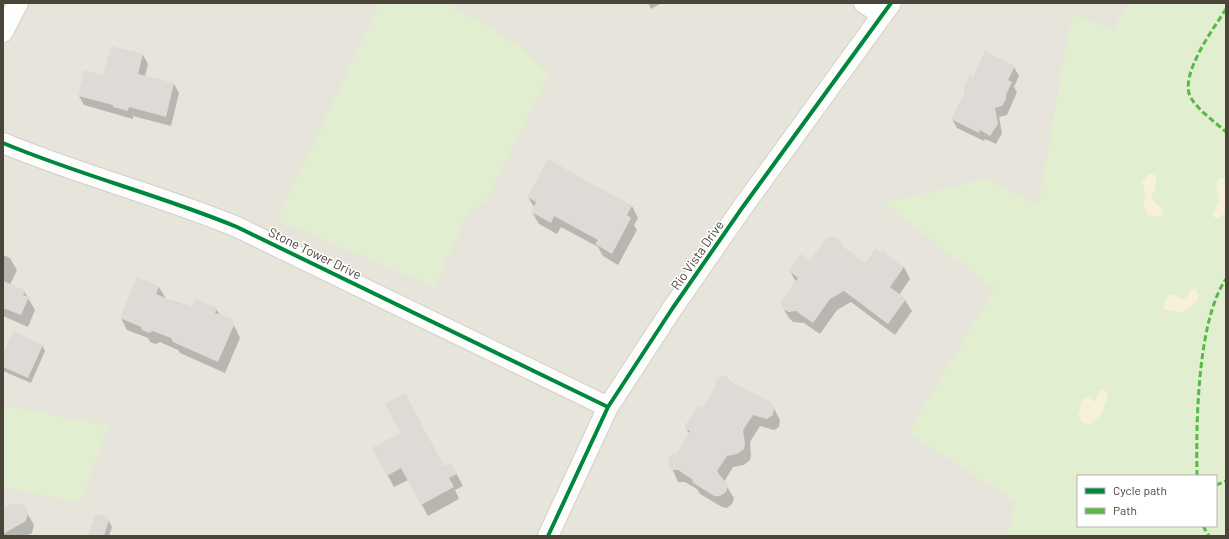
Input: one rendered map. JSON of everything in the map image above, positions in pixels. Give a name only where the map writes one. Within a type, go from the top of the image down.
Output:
[{"type":"street","points":[[3,32],[18,3]]},
{"type":"street","points":[[864,3],[886,9]]},
{"type":"street","name":"Rio Vista Drive","points":[[548,536],[608,407],[672,309],[738,214],[886,9]]},
{"type":"street","name":"Stone Tower Drive","points":[[3,143],[42,160],[187,206],[237,227],[608,407]]},
{"type":"shaded area","points":[[3,3],[1129,3],[1120,17],[1072,201],[1051,536],[3,536]]},
{"type":"green space","points":[[380,3],[447,3],[516,43],[549,75],[485,202],[469,212],[434,287],[277,220]]},
{"type":"green space","points":[[1129,3],[1226,3],[1226,536],[1007,536],[1016,502],[908,433],[994,289],[884,203],[988,178],[1038,206],[1072,13],[1116,32],[1120,17]]},
{"type":"green space","points":[[3,405],[109,426],[80,502],[3,487]]},
{"type":"sand","points":[[1149,174],[1156,175],[1155,189],[1151,198],[1163,210],[1162,215],[1155,217],[1147,214],[1144,208],[1145,191],[1142,182]]},
{"type":"sand","points":[[1219,178],[1226,179],[1226,210],[1222,216],[1218,218],[1213,217],[1212,214],[1218,202],[1216,184]]},
{"type":"sand","points":[[1191,289],[1195,289],[1199,294],[1199,297],[1188,309],[1182,312],[1164,310],[1163,304],[1170,295],[1176,295],[1182,300],[1186,298]]},
{"type":"sand","points":[[1103,389],[1107,392],[1108,399],[1099,417],[1090,424],[1083,423],[1078,416],[1082,400],[1089,397],[1095,402],[1099,392]]},
{"type":"building","points":[[111,46],[143,54],[138,74],[174,83],[166,117],[129,107],[128,111],[113,107],[113,105],[78,96],[84,70],[103,75]]},
{"type":"building","points":[[985,51],[1015,66],[1008,80],[1012,82],[1006,95],[1006,99],[1002,106],[995,108],[998,124],[990,136],[980,130],[979,133],[951,119],[966,90],[963,88],[970,75],[973,77]]},
{"type":"building","points":[[548,159],[632,206],[627,215],[631,218],[612,254],[595,244],[598,240],[554,216],[551,223],[531,212],[536,202],[527,197]]},
{"type":"building","points":[[836,237],[840,240],[841,245],[865,263],[876,248],[881,253],[883,251],[904,267],[890,287],[906,299],[888,324],[844,291],[830,299],[813,323],[796,311],[789,312],[783,309],[781,301],[798,278],[789,271],[801,254],[810,261],[825,239]]},
{"type":"building","points":[[137,277],[159,286],[156,294],[179,304],[180,302],[192,307],[195,299],[217,308],[215,313],[232,318],[234,325],[218,362],[173,342],[171,338],[153,331],[149,333],[142,330],[141,327],[120,318]]},
{"type":"building","points":[[3,281],[25,290],[23,295],[29,297],[21,315],[3,308]]},
{"type":"building","points":[[13,331],[43,345],[28,378],[3,367],[3,355]]},
{"type":"building","points":[[725,375],[732,382],[771,403],[774,407],[773,415],[767,419],[753,415],[743,430],[745,444],[744,449],[737,454],[727,456],[717,471],[728,486],[726,492],[720,496],[714,496],[692,482],[693,480],[678,470],[671,470],[668,461],[671,455],[677,453],[690,431],[684,427],[698,405],[702,408],[715,387],[717,378]]},
{"type":"building","points":[[405,393],[444,466],[451,463],[457,474],[449,478],[454,487],[421,505],[401,468],[387,476],[372,448],[400,433],[385,404]]},
{"type":"building","points":[[13,503],[24,505],[28,513],[26,521],[3,534],[3,508]]},
{"type":"building","points":[[95,514],[107,517],[109,520],[104,536],[88,536]]},
{"type":"marked path","points":[[1226,9],[1199,52],[1189,77],[1188,89],[1191,98],[1198,107],[1226,132]]},
{"type":"marked path","points":[[1197,475],[1198,402],[1204,346],[1209,320],[1216,297],[1226,279]]},
{"type":"marked path","points":[[1217,485],[1226,481]]},
{"type":"marked path","points":[[1204,527],[1209,536]]},
{"type":"cycle path","points":[[548,536],[608,407],[672,309],[742,208],[891,3]]},
{"type":"cycle path","points":[[3,143],[237,227],[608,407]]}]
